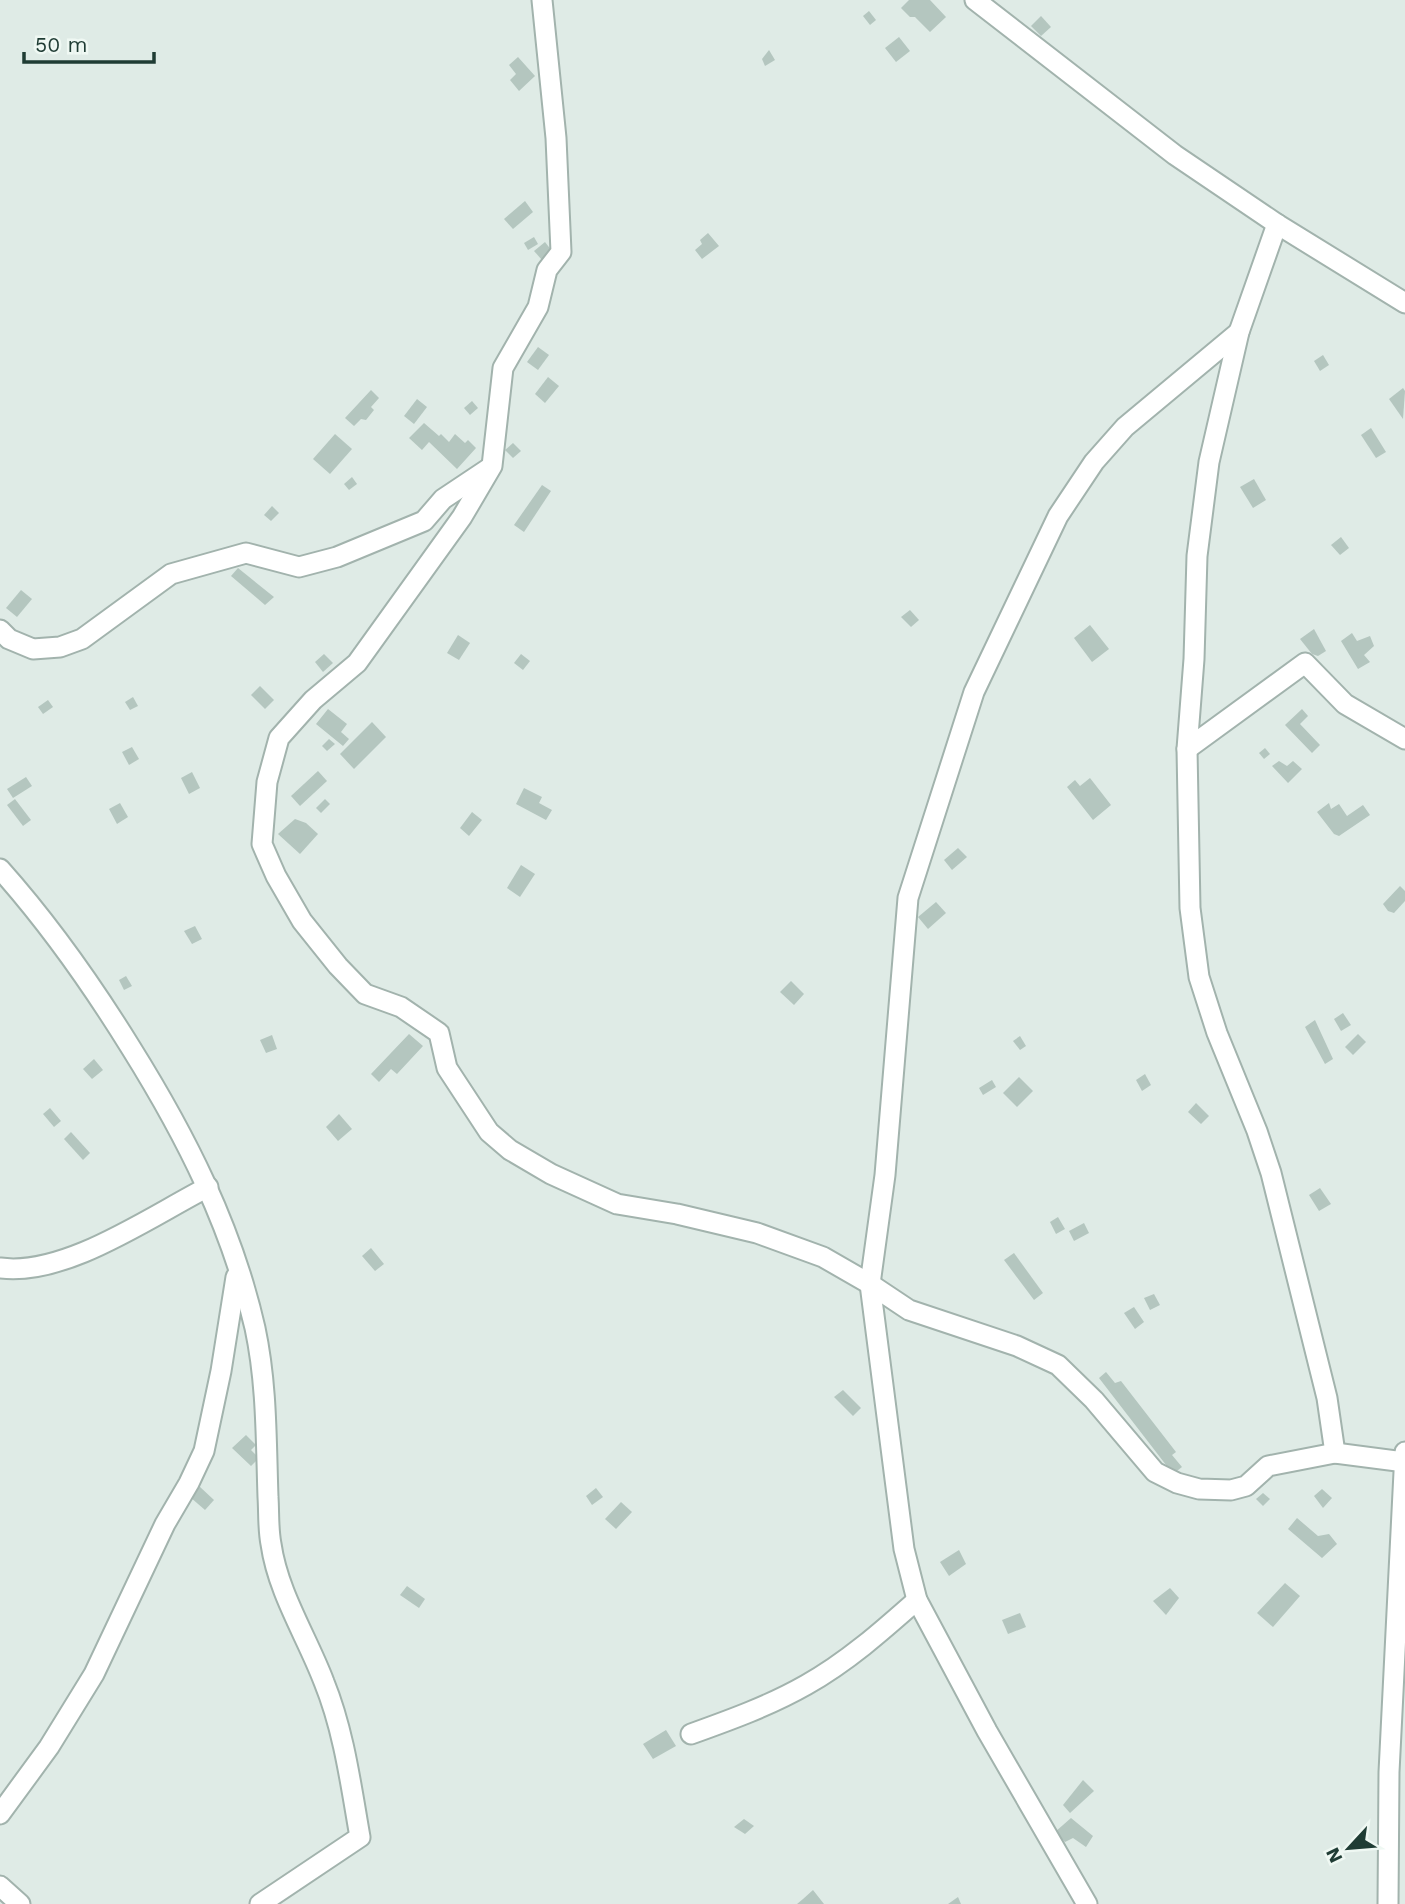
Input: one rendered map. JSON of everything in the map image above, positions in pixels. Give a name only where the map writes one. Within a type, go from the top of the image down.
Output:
[{"type":"street","points":[[542,0],[556,138],[561,252],[547,270],[538,307],[503,368],[492,466],[463,517],[357,663],[297,716],[279,738],[267,782],[262,844],[276,876],[318,943],[365,994],[401,1007],[439,1033],[447,1068],[489,1132],[510,1150],[551,1174],[617,1204],[677,1214],[757,1233],[823,1256],[909,1310],[1017,1346],[1058,1365],[1094,1400],[1155,1472],[1177,1483],[1199,1489],[1231,1490],[1246,1486],[1268,1466],[1335,1453],[1404,1458],[1389,1772],[1388,1904]]},
{"type":"street","points":[[975,0],[1175,155],[1277,224],[1405,303]]},
{"type":"street","points":[[1277,224],[1239,332],[1207,475],[1197,556],[1194,659],[1187,749],[1190,908],[1199,977],[1217,1033],[1271,1173],[1327,1398],[1335,1453]]},
{"type":"street","points":[[1087,1904],[987,1731],[918,1600],[904,1549],[870,1284],[885,1175],[908,898],[974,692],[1058,516],[1094,462],[1125,427],[1239,332]]},
{"type":"street","points":[[0,631],[9,639],[33,649],[60,648],[82,639],[171,574],[246,553],[299,567],[337,557],[424,521],[443,499],[492,466]]},
{"type":"street","points":[[1187,749],[1306,663],[1345,704],[1405,740]]},
{"type":"street","points":[[0,870],[63,945],[97,993],[156,1088],[208,1187],[226,1230],[255,1328],[265,1398],[271,1545],[282,1586],[326,1686],[347,1764],[360,1837],[260,1904]]},
{"type":"street","points":[[0,1268],[15,1270],[44,1266],[73,1257],[208,1187]]},
{"type":"street","points":[[0,1814],[49,1747],[94,1674],[165,1524],[204,1451],[221,1371],[237,1271]]},
{"type":"street","points":[[691,1734],[745,1715],[806,1685],[864,1646],[918,1600]]},
{"type":"street","points":[[0,1886],[20,1904]]},
{"type":"building","points":[[909,0],[930,0],[946,17],[930,32],[901,8]]},
{"type":"building","points":[[869,11],[876,20],[870,25],[863,16]]},
{"type":"building","points":[[1041,16],[1051,27],[1041,36],[1031,26]]},
{"type":"building","points":[[899,37],[910,51],[896,62],[885,48]]},
{"type":"building","points":[[769,50],[775,60],[765,66],[762,59]]},
{"type":"building","points":[[518,57],[535,76],[519,91],[510,80],[516,74],[509,65]]},
{"type":"building","points":[[525,201],[533,212],[513,229],[504,219]]},
{"type":"building","points":[[708,233],[719,246],[702,259],[695,250],[702,244],[700,240]]},
{"type":"building","points":[[534,237],[538,244],[528,250],[524,243]]},
{"type":"building","points":[[545,242],[552,251],[542,260],[534,251]]},
{"type":"building","points":[[538,347],[549,355],[538,370],[527,362]]},
{"type":"building","points":[[1323,355],[1329,365],[1320,371],[1314,361]]},
{"type":"building","points":[[548,377],[559,386],[545,403],[535,394]]},
{"type":"building","points":[[1403,388],[1405,391],[1403,419],[1389,399]]},
{"type":"building","points":[[371,390],[379,398],[371,407],[374,410],[366,420],[361,419],[354,426],[345,418]]},
{"type":"building","points":[[417,399],[427,407],[414,424],[404,416]]},
{"type":"building","points":[[472,401],[478,408],[470,415],[464,408]]},
{"type":"building","points":[[424,423],[449,442],[455,434],[465,443],[468,440],[476,448],[457,469],[429,442],[422,450],[409,438]]},
{"type":"building","points":[[1371,428],[1386,452],[1376,458],[1361,435]]},
{"type":"building","points":[[335,434],[352,449],[330,474],[313,459]]},
{"type":"building","points":[[513,443],[521,451],[513,458],[505,450]]},
{"type":"building","points":[[352,477],[357,484],[349,490],[344,484]]},
{"type":"building","points":[[1254,479],[1266,500],[1253,508],[1240,487]]},
{"type":"building","points":[[542,485],[551,491],[524,532],[514,525]]},
{"type":"building","points":[[272,506],[279,513],[271,521],[264,515]]},
{"type":"building","points":[[1341,537],[1349,548],[1340,555],[1331,545]]},
{"type":"building","points":[[238,568],[274,597],[265,605],[231,576]]},
{"type":"building","points":[[21,590],[32,599],[17,617],[6,608]]},
{"type":"building","points":[[910,610],[919,620],[911,627],[901,617]]},
{"type":"building","points":[[1090,625],[1109,649],[1092,662],[1074,638]]},
{"type":"building","points":[[1314,629],[1326,651],[1318,656],[1312,654],[1300,639]]},
{"type":"building","points":[[1352,633],[1357,641],[1370,636],[1374,646],[1364,655],[1370,662],[1358,669],[1341,641]]},
{"type":"building","points":[[458,635],[470,643],[459,660],[447,653]]},
{"type":"building","points":[[324,654],[333,663],[323,672],[315,662]]},
{"type":"building","points":[[521,654],[530,661],[523,670],[514,663]]},
{"type":"building","points":[[260,686],[274,700],[265,709],[251,695]]},
{"type":"building","points":[[133,697],[138,706],[130,710],[125,702]]},
{"type":"building","points":[[48,700],[53,707],[43,714],[38,707]]},
{"type":"building","points":[[328,709],[347,724],[341,732],[349,739],[343,746],[316,724]]},
{"type":"building","points":[[1302,709],[1308,716],[1300,724],[1320,745],[1312,753],[1285,725]]},
{"type":"building","points":[[372,722],[386,737],[354,769],[340,754]]},
{"type":"building","points":[[329,739],[335,744],[327,751],[322,746]]},
{"type":"building","points":[[132,747],[139,759],[129,765],[122,752]]},
{"type":"building","points":[[1265,748],[1270,754],[1264,759],[1259,753]]},
{"type":"building","points":[[1279,761],[1287,766],[1293,761],[1302,769],[1288,783],[1272,766]]},
{"type":"building","points":[[318,771],[327,781],[300,806],[291,796]]},
{"type":"building","points":[[192,772],[200,788],[189,794],[181,778]]},
{"type":"building","points":[[26,777],[32,786],[13,798],[7,789]]},
{"type":"building","points":[[1090,778],[1111,805],[1093,820],[1067,787],[1075,780],[1080,786]]},
{"type":"building","points":[[524,788],[542,797],[539,803],[552,810],[546,820],[516,804]]},
{"type":"building","points":[[15,799],[31,820],[23,826],[7,805]]},
{"type":"building","points":[[325,799],[330,804],[321,813],[316,808]]},
{"type":"building","points":[[120,803],[128,817],[117,824],[109,809]]},
{"type":"building","points":[[1329,803],[1331,809],[1339,804],[1347,816],[1363,805],[1370,815],[1339,836],[1334,834],[1317,812]]},
{"type":"building","points":[[472,812],[482,820],[469,836],[460,828]]},
{"type":"building","points":[[295,819],[306,823],[318,834],[300,854],[278,834]]},
{"type":"building","points":[[958,848],[967,857],[952,870],[944,860]]},
{"type":"building","points":[[521,865],[535,874],[520,897],[507,888]]},
{"type":"building","points":[[1400,886],[1405,891],[1405,901],[1394,913],[1388,911],[1383,904]]},
{"type":"building","points":[[936,902],[946,913],[928,929],[918,917]]},
{"type":"building","points":[[195,926],[202,939],[192,944],[184,931]]},
{"type":"building","points":[[126,976],[132,986],[124,990],[119,980]]},
{"type":"building","points":[[791,981],[804,994],[794,1005],[780,992]]},
{"type":"building","points":[[1343,1013],[1351,1025],[1341,1031],[1334,1019]]},
{"type":"building","points":[[1315,1020],[1333,1059],[1325,1064],[1305,1027]]},
{"type":"building","points":[[409,1034],[423,1046],[397,1074],[391,1069],[379,1082],[371,1074]]},
{"type":"building","points":[[1358,1034],[1366,1042],[1353,1055],[1345,1047]]},
{"type":"building","points":[[272,1035],[277,1049],[266,1053],[260,1040]]},
{"type":"building","points":[[1020,1036],[1026,1046],[1020,1050],[1013,1041]]},
{"type":"building","points":[[94,1059],[103,1070],[92,1079],[83,1069]]},
{"type":"building","points":[[1145,1074],[1151,1085],[1142,1091],[1136,1080]]},
{"type":"building","points":[[1019,1077],[1033,1091],[1017,1107],[1003,1093]]},
{"type":"building","points":[[992,1080],[996,1087],[983,1095],[979,1088]]},
{"type":"building","points":[[1196,1103],[1209,1116],[1201,1124],[1188,1112]]},
{"type":"building","points":[[50,1108],[61,1121],[54,1127],[43,1114]]},
{"type":"building","points":[[339,1114],[352,1129],[338,1141],[326,1127]]},
{"type":"building","points":[[71,1132],[90,1153],[83,1160],[64,1139]]},
{"type":"building","points":[[1320,1188],[1331,1204],[1319,1211],[1309,1195]]},
{"type":"building","points":[[1058,1217],[1065,1229],[1056,1234],[1050,1222]]},
{"type":"building","points":[[1084,1223],[1089,1233],[1074,1241],[1069,1231]]},
{"type":"building","points":[[371,1248],[384,1264],[375,1271],[362,1256]]},
{"type":"building","points":[[1014,1253],[1043,1293],[1034,1300],[1004,1260]]},
{"type":"building","points":[[1154,1294],[1160,1305],[1150,1310],[1144,1298]]},
{"type":"building","points":[[1134,1307],[1144,1322],[1135,1329],[1124,1313]]},
{"type":"building","points":[[1106,1372],[1115,1383],[1121,1381],[1176,1452],[1172,1455],[1182,1467],[1173,1474],[1099,1378]]},
{"type":"building","points":[[843,1390],[861,1408],[853,1416],[834,1397]]},
{"type":"building","points":[[246,1435],[256,1445],[251,1450],[259,1458],[251,1466],[232,1448]]},
{"type":"building","points":[[199,1486],[214,1500],[205,1510],[190,1497]]},
{"type":"building","points":[[596,1488],[603,1497],[592,1505],[586,1496]]},
{"type":"building","points":[[1322,1489],[1332,1498],[1323,1508],[1314,1496]]},
{"type":"building","points":[[1263,1493],[1270,1499],[1263,1506],[1256,1499]]},
{"type":"building","points":[[621,1502],[632,1512],[616,1529],[605,1519]]},
{"type":"building","points":[[1297,1518],[1318,1536],[1329,1534],[1337,1544],[1322,1558],[1288,1529]]},
{"type":"building","points":[[959,1550],[966,1564],[949,1576],[940,1562]]},
{"type":"building","points":[[1285,1583],[1300,1596],[1273,1627],[1257,1613]]},
{"type":"building","points":[[407,1586],[425,1599],[419,1608],[400,1595]]},
{"type":"building","points":[[1170,1588],[1179,1598],[1166,1615],[1153,1601]]},
{"type":"building","points":[[1020,1613],[1026,1627],[1008,1634],[1002,1620]]},
{"type":"building","points":[[666,1730],[676,1746],[653,1759],[643,1744]]},
{"type":"building","points":[[1083,1780],[1094,1791],[1070,1813],[1063,1805]]},
{"type":"building","points":[[1071,1818],[1093,1836],[1086,1847],[1073,1838],[1065,1842],[1055,1832]]},
{"type":"building","points":[[744,1819],[754,1826],[745,1834],[734,1827]]},
{"type":"building","points":[[813,1890],[824,1904],[797,1904],[803,1899]]},
{"type":"building","points":[[958,1897],[961,1904],[948,1904]]}]
